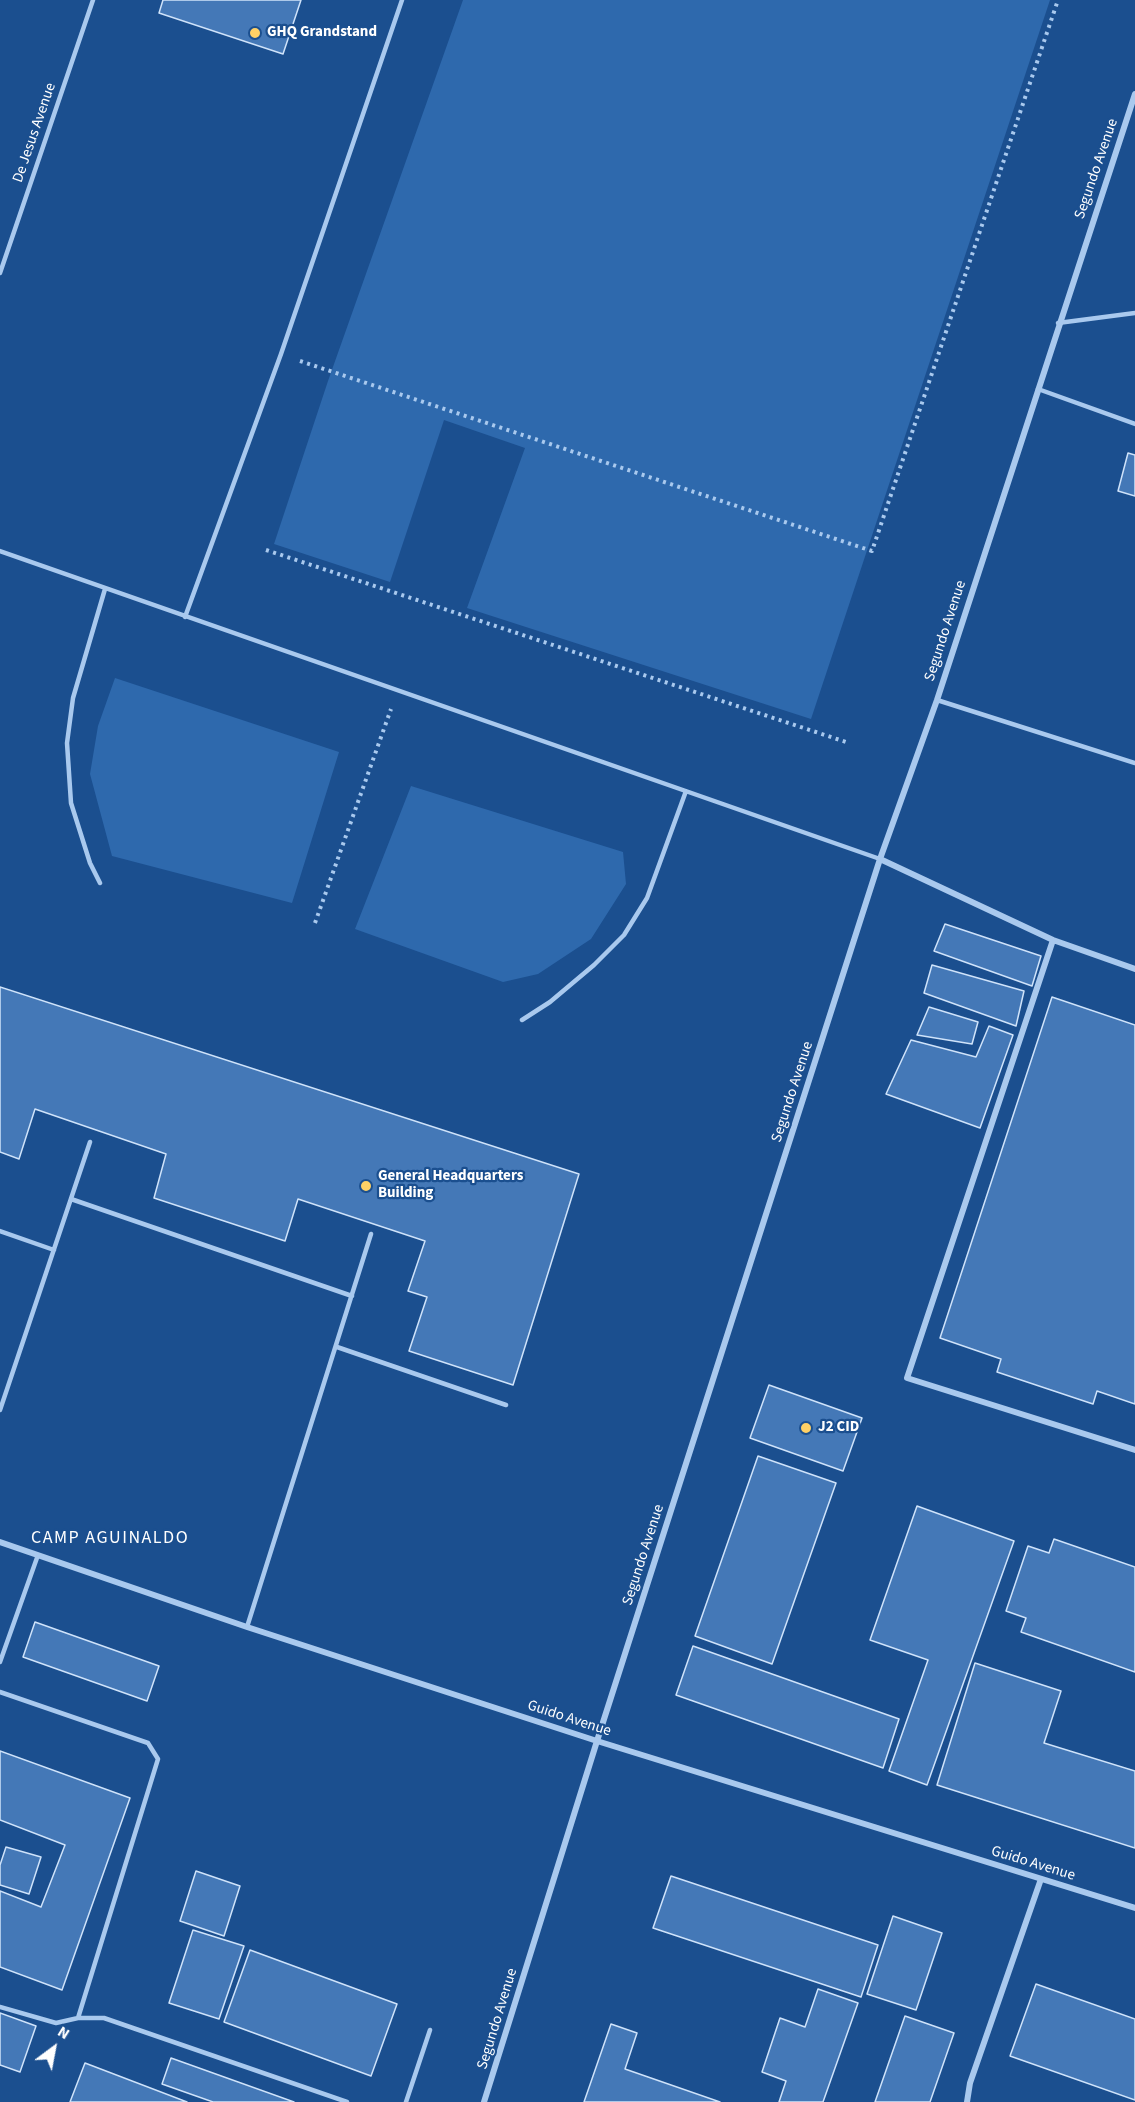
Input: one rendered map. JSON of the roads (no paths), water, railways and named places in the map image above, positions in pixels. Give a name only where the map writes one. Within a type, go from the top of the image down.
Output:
[{"type":"street","name":"Segundo Avenue","points":[[484,2102],[597,1741],[880,859],[937,700],[1058,323],[1135,93]]},
{"type":"street","points":[[880,859],[1053,940],[1135,969]]},
{"type":"street","points":[[1053,940],[908,1378],[1135,1450]]},
{"type":"street","name":"Guido Avenue","points":[[0,1542],[247,1627],[597,1741],[1135,1908]]},
{"type":"street","points":[[967,2102],[970,2083],[1041,1879]]},
{"type":"lane","name":"De Jesus Avenue","points":[[0,273],[93,0]]},
{"type":"lane","points":[[185,617],[281,354],[402,0]]},
{"type":"lane","points":[[1058,323],[1135,313]]},
{"type":"lane","points":[[1038,389],[1135,424]]},
{"type":"lane","points":[[0,552],[880,859]]},
{"type":"lane","points":[[100,883],[71,803],[67,743],[73,698],[105,589]]},
{"type":"lane","points":[[937,700],[1135,763]]},
{"type":"lane","points":[[522,1020],[550,1002],[594,965],[624,935],[647,898],[686,791]]},
{"type":"lane","points":[[0,1410],[90,1142]]},
{"type":"lane","points":[[71,1198],[352,1296]]},
{"type":"lane","points":[[0,1231],[54,1250]]},
{"type":"lane","points":[[247,1627],[371,1234]]},
{"type":"lane","points":[[337,1347],[506,1405]]},
{"type":"lane","points":[[0,1662],[38,1555]]},
{"type":"lane","points":[[0,1692],[148,1743],[159,1759],[78,2018]]},
{"type":"lane","points":[[0,2007],[56,2023],[78,2018],[104,2018],[347,2102]]},
{"type":"lane","points":[[406,2102],[430,2030]]},
{"type":"place","name":"GHQ Grandstand","points":[[255,33]]},
{"type":"place","name":"General Headquarters Building","points":[[366,1186]]},
{"type":"place","name":"J2 CID","points":[[806,1428]]},
{"type":"district","name":"CAMP AGUINALDO","points":[[110,1539]]}]
